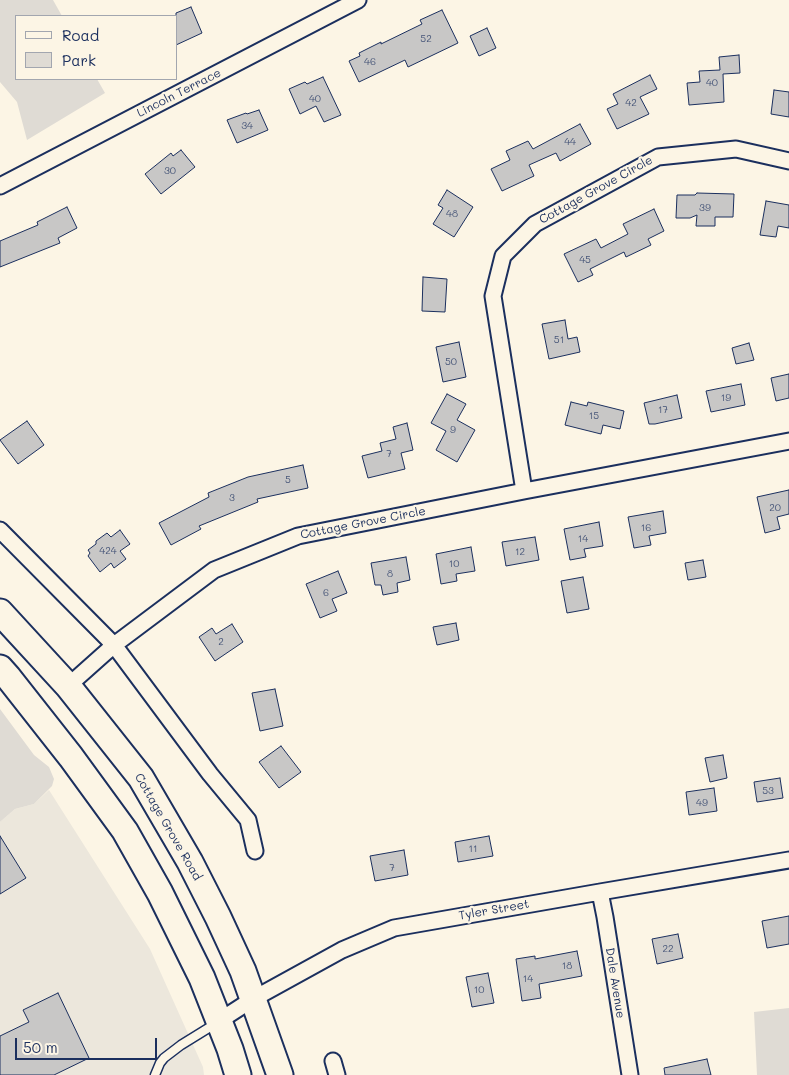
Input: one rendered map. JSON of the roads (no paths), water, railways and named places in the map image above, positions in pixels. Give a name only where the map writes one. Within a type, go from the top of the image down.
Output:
[{"type":"main road","name":"Cottage Grove Road","points":[[0,612],[68,686],[141,778],[190,862],[218,917],[243,971],[280,1075]]},
{"type":"main road","points":[[0,668],[125,831],[164,902],[202,978],[230,1049],[238,1075]]},
{"type":"street","name":"Lincoln Terrace","points":[[0,186],[358,0]]},
{"type":"street","name":"Cottage Grove Circle","points":[[524,491],[493,296],[503,256],[535,224],[658,157],[736,149],[789,161]]},
{"type":"street","name":"Cottage Grove Circle","points":[[68,686],[114,645],[214,570],[298,536],[789,441]]},
{"type":"street","points":[[0,530],[114,645],[210,774],[248,820],[255,851]]},
{"type":"street","name":"Tyler Street","points":[[219,1021],[253,999],[342,950],[394,928],[789,860]]},
{"type":"street","name":"Dale Avenue","points":[[600,892],[630,1075]]},
{"type":"lane","points":[[155,1075],[164,1058],[219,1021]]}]
